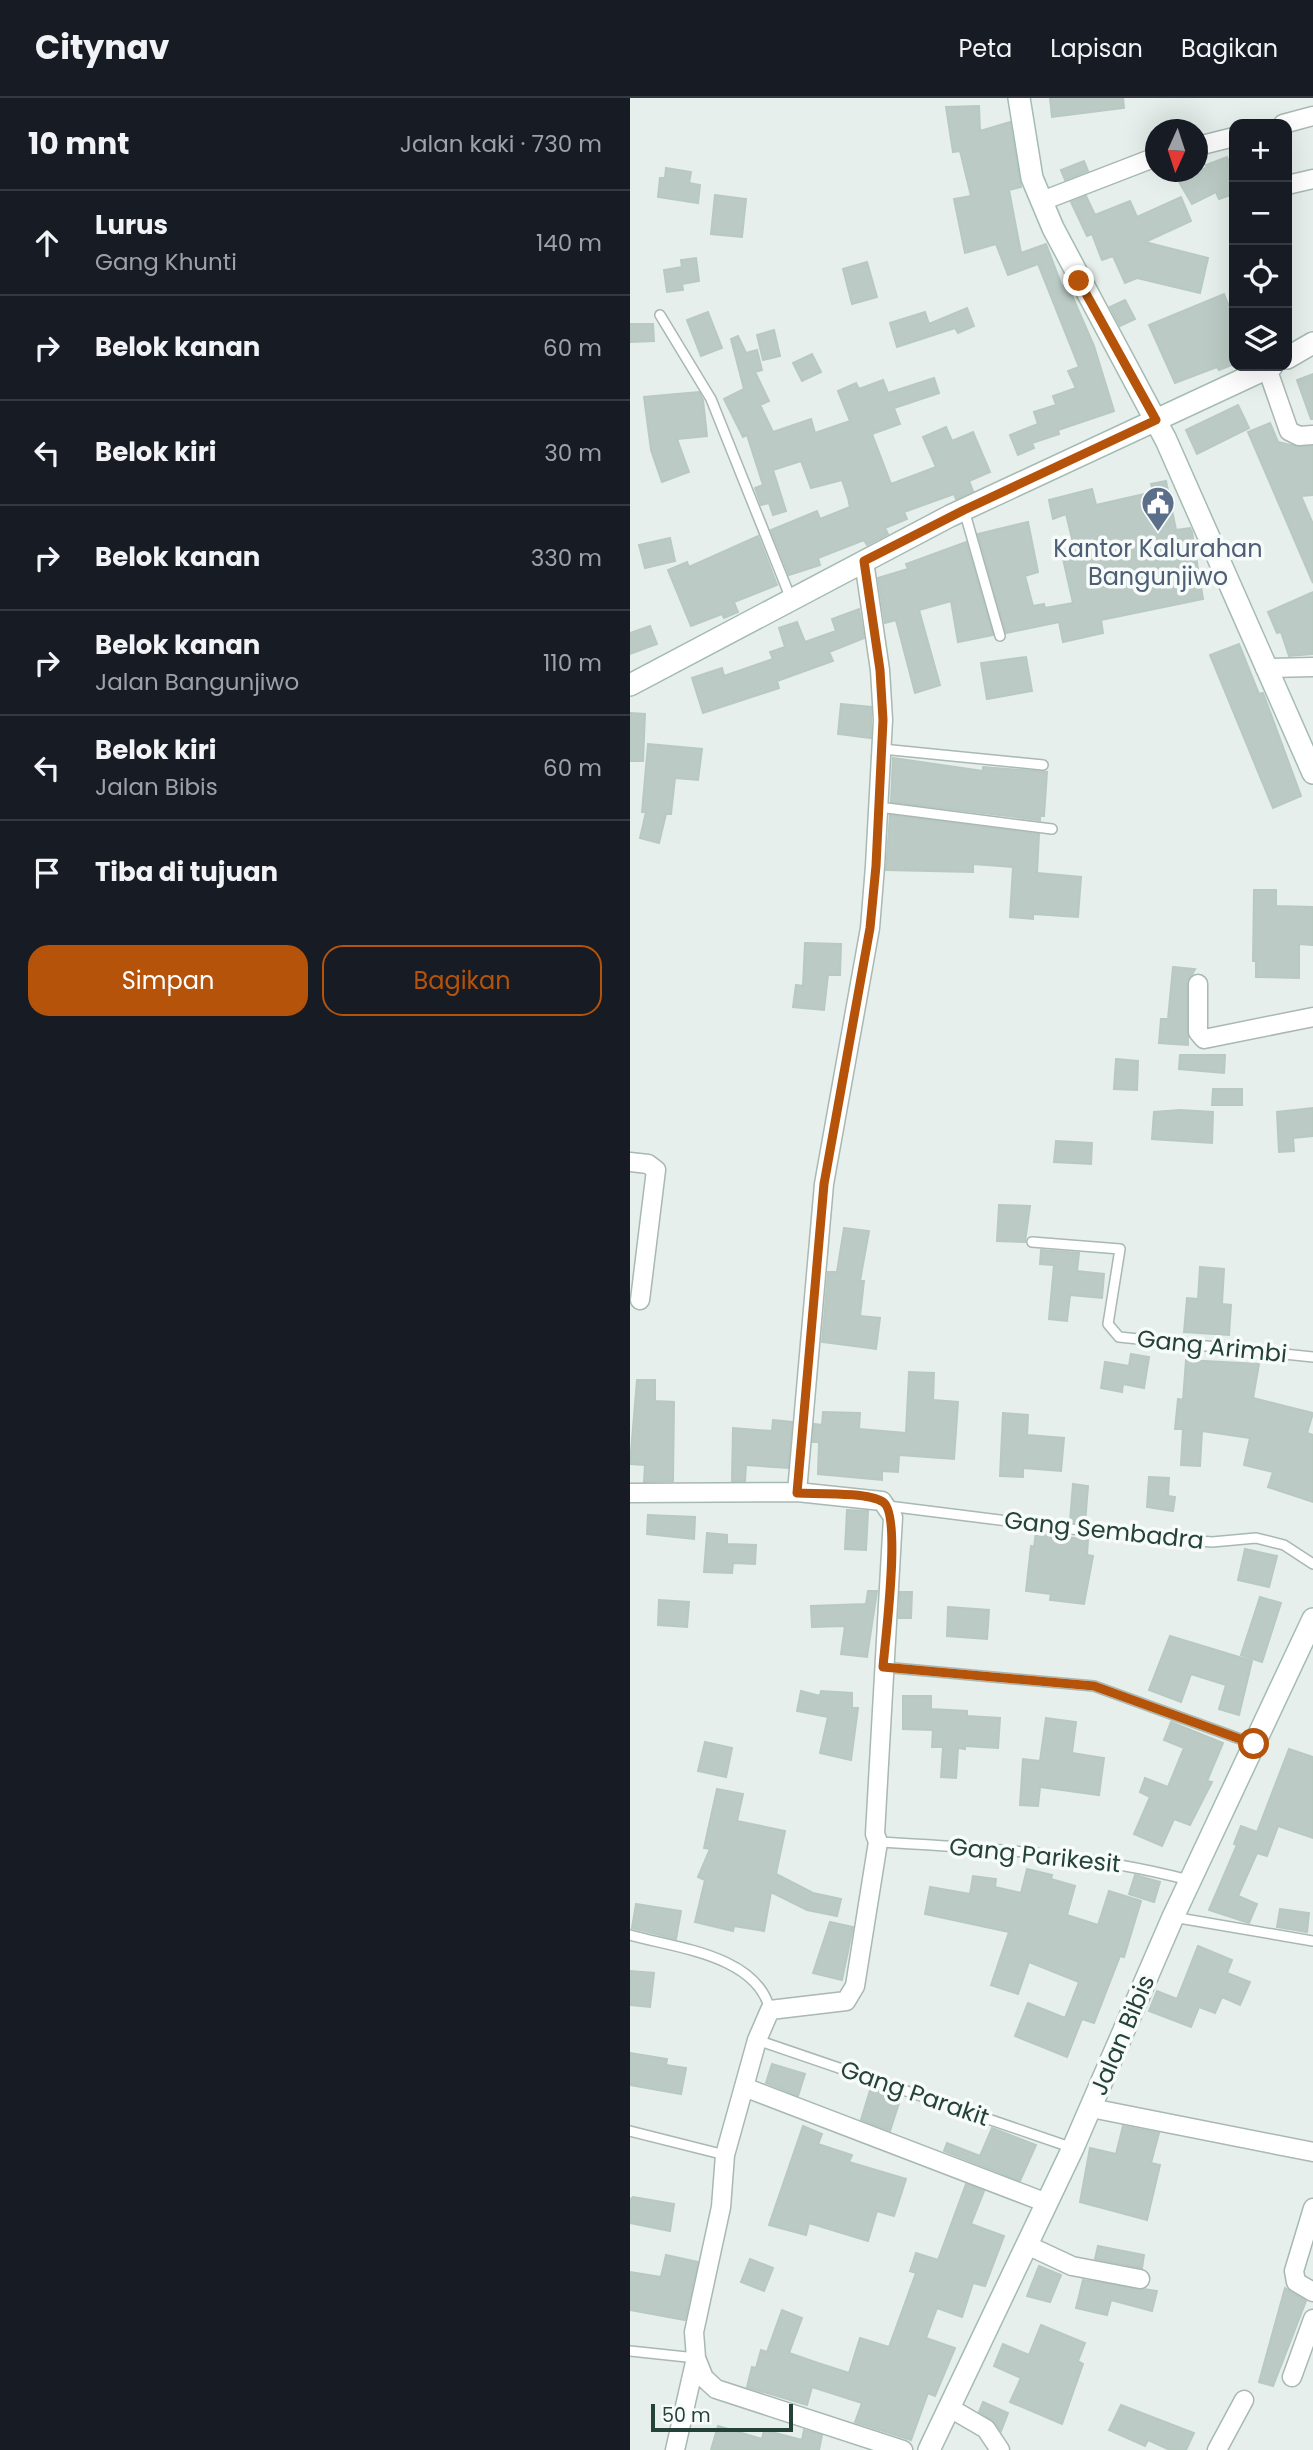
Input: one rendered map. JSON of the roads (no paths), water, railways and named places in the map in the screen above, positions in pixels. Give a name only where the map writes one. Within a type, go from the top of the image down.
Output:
[{"type":"main road","points":[[1019,98],[1032,178],[1042,201],[1079,281],[1156,420],[1313,773]]},
{"type":"main road","points":[[1292,355],[1313,343]]},
{"type":"main road","points":[[630,683],[964,510],[1261,371]]},
{"type":"main road","name":"Jalan Bibis","points":[[929,2450],[1073,2148],[1190,1880],[1313,1619]]},
{"type":"street","points":[[1292,122],[1313,116]]},
{"type":"street","points":[[1208,144],[1229,138]]},
{"type":"street","points":[[1042,201],[1145,161]]},
{"type":"street","points":[[1292,184],[1313,180]]},
{"type":"street","points":[[1271,371],[1289,431],[1299,436],[1313,435]]},
{"type":"street","points":[[797,1493],[824,1184],[870,928],[879,807],[882,695],[864,561]]},
{"type":"street","points":[[1265,668],[1313,667]]},
{"type":"street","points":[[1198,984],[1198,1032],[1203,1039],[1313,1017]]},
{"type":"street","points":[[630,1162],[648,1164],[656,1170],[640,1300]]},
{"type":"street","points":[[630,1493],[797,1493],[868,1497],[888,1506],[894,1531],[883,1667],[875,1834],[878,1842],[855,1986],[846,2001],[770,2010],[757,2040],[725,2155],[721,2207],[694,2332],[696,2358],[675,2450]]},
{"type":"street","points":[[744,2087],[1047,2203]]},
{"type":"street","points":[[1091,2108],[1313,2151]]},
{"type":"street","points":[[1313,2208],[1294,2271],[1296,2282],[1313,2292]]},
{"type":"street","points":[[1027,2245],[1072,2266],[1140,2279]]},
{"type":"street","points":[[1292,2377],[1313,2319]]},
{"type":"street","points":[[696,2358],[705,2378],[716,2389],[903,2450]]},
{"type":"street","points":[[1217,2450],[1244,2400]]},
{"type":"street","points":[[950,2408],[986,2429],[1000,2450]]},
{"type":"lane","points":[[660,315],[711,399],[790,599]]},
{"type":"lane","points":[[964,510],[1000,636]]},
{"type":"lane","points":[[882,749],[1043,765]]},
{"type":"lane","points":[[879,807],[1052,829]]},
{"type":"lane","name":"Gang Arimbi","points":[[1032,1242],[1120,1249],[1108,1324],[1112,1332],[1119,1337],[1313,1357]]},
{"type":"lane","name":"Gang Sembadra","points":[[888,1506],[1103,1533],[1212,1542],[1256,1538],[1284,1545],[1313,1564]]},
{"type":"lane","points":[[883,1667],[1094,1686],[1254,1744]]},
{"type":"lane","name":"Gang Parikesit","points":[[878,1842],[1030,1851],[1127,1863],[1190,1880]]},
{"type":"lane","points":[[1174,1917],[1313,1941]]},
{"type":"lane","points":[[630,1935],[739,1968],[766,1994],[770,2010]]},
{"type":"lane","name":"Gang Parakit","points":[[757,2040],[1073,2148]]},
{"type":"lane","points":[[630,2132],[725,2155]]},
{"type":"lane","points":[[630,2351],[696,2358]]},
{"type":"place","name":"Kantor Kalurahan Bangunjiwo","points":[[1158,533]]}]
